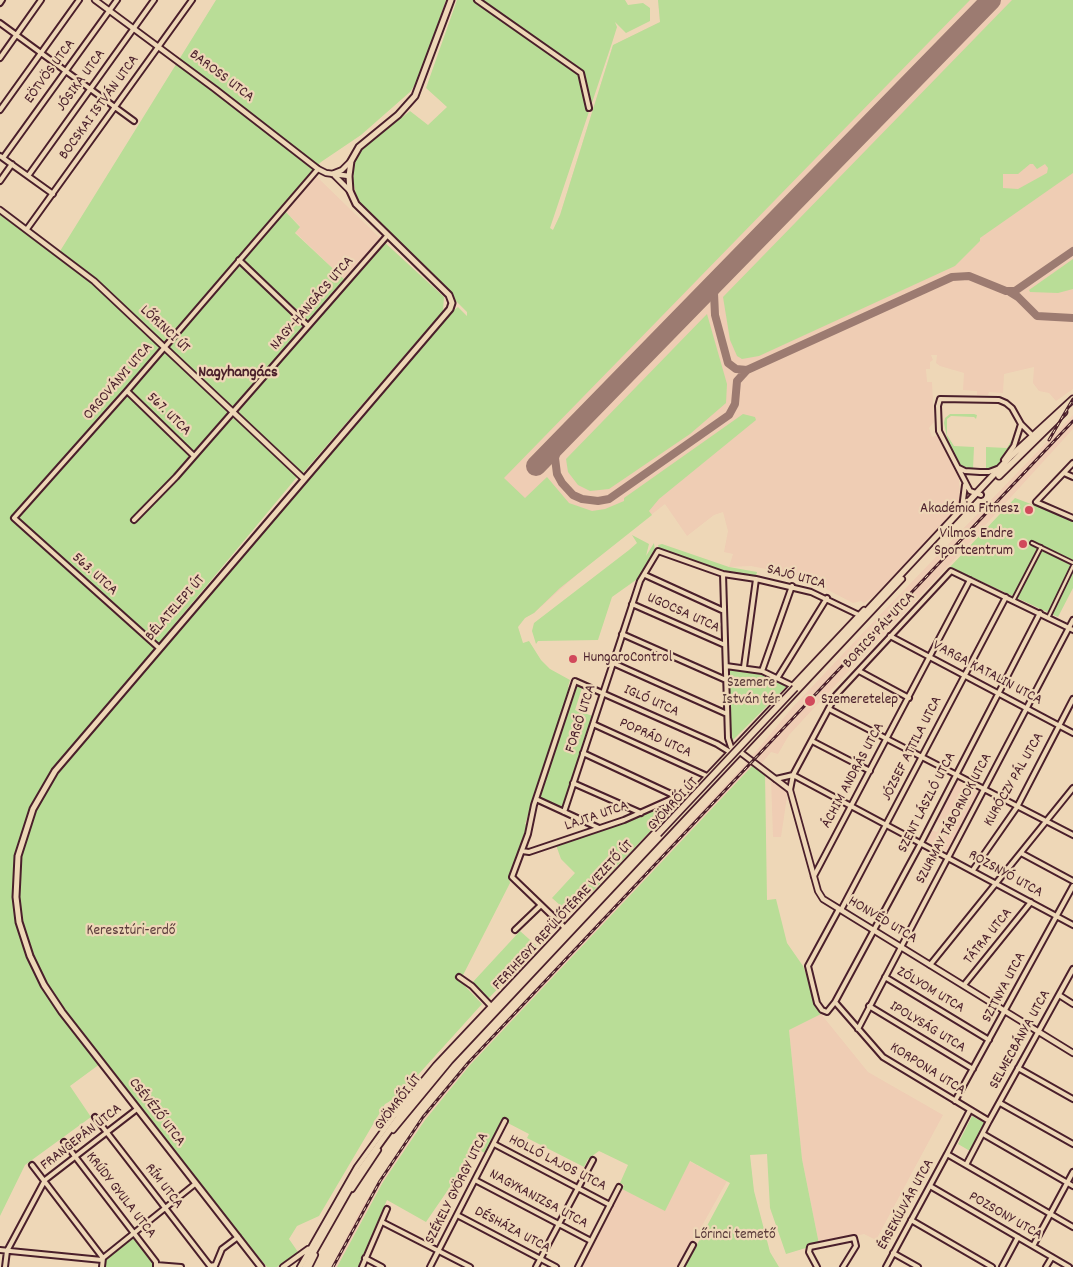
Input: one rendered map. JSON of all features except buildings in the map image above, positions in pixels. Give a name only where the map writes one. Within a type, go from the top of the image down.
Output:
[{"type":"main road","points":[[349,176],[351,161],[363,142],[398,115],[415,96],[452,0]]},
{"type":"main road","name":"BAROSS UTCA","points":[[349,176],[350,191],[362,212],[449,295],[452,303]]},
{"type":"main road","name":"BÉLATELEPI ÚT","points":[[36,970],[21,928],[16,897],[18,856],[29,818],[55,771],[450,309],[452,303]]},
{"type":"main road","name":"FERIHEGYI REPÜLŐTÉRRE VEZETŐ ÚT","points":[[305,1267],[358,1172],[408,1104],[450,1056],[794,687],[979,495],[1032,435],[1073,399]]},
{"type":"main road","name":"FERIHEGYI REPÜLŐTÉRRE VEZETŐ ÚT","points":[[901,578],[960,513],[1073,404]]},
{"type":"main road","name":"CSÉVÉZŐ UTCA","points":[[36,970],[62,1012],[261,1267]]},
{"type":"street","points":[[0,58],[41,0]]},
{"type":"street","points":[[0,110],[79,0]]},
{"type":"street","name":"BAROSS UTCA","points":[[95,0],[301,153],[318,169],[341,180],[350,191]]},
{"type":"street","name":"EÖTVÖS UTCA","points":[[2,157],[117,0]]},
{"type":"street","name":"JÓSIKA UTCA","points":[[28,176],[154,0]]},
{"type":"street","name":"BOCSKAI ISTVÁN UTCA","points":[[27,229],[192,0]]},
{"type":"street","points":[[477,0],[581,73],[590,108]]},
{"type":"street","points":[[0,23],[134,121]]},
{"type":"street","points":[[2,157],[53,194]]},
{"type":"street","points":[[331,174],[342,170],[351,161]]},
{"type":"street","points":[[0,181],[12,164]]},
{"type":"street","name":"ORGOVÁNYI UTCA","points":[[14,518],[127,391],[318,169]]},
{"type":"street","name":"BAROSS UTCA","points":[[331,174],[349,176]]},
{"type":"street","name":"LŐRINCI ÚT","points":[[0,210],[94,281],[304,479]]},
{"type":"street","name":"NAGY-HANGÁCS UTCA","points":[[134,520],[194,456],[387,236]]},
{"type":"street","points":[[239,260],[308,326]]},
{"type":"street","name":"567. UTCA","points":[[127,391],[194,456]]},
{"type":"street","points":[[979,495],[970,491],[965,483],[939,431],[938,406],[940,400],[998,400],[1012,408],[1021,424],[1032,435],[1029,445]]},
{"type":"street","points":[[959,468],[965,471],[980,472],[996,470],[1014,446],[1021,424]]},
{"type":"street","points":[[1073,463],[1036,502],[1073,518]]},
{"type":"street","points":[[1064,473],[1073,477]]},
{"type":"street","points":[[960,513],[965,499],[965,483]]},
{"type":"street","name":"563. UTCA","points":[[14,518],[159,648]]},
{"type":"street","points":[[1032,543],[1073,564],[1048,618]]},
{"type":"street","points":[[1013,601],[1041,547]]},
{"type":"street","name":"SAJÓ UTCA","points":[[658,551],[723,574],[792,586],[827,598],[859,615]]},
{"type":"street","name":"FORGÓ UTCA","points":[[564,812],[640,581],[658,551]]},
{"type":"street","name":"BORICS PÁL UTCA","points":[[790,790],[793,775],[798,764],[836,695],[951,571],[970,580]]},
{"type":"street","points":[[723,574],[728,738],[731,749],[776,778],[790,790]]},
{"type":"street","points":[[645,575],[724,611]]},
{"type":"street","points":[[742,755],[901,578]]},
{"type":"street","name":"GYÖMRŐI ÚT","points":[[300,1267],[343,1189],[390,1120],[436,1065],[708,776],[731,749],[794,687],[859,615],[901,578]]},
{"type":"street","points":[[744,667],[756,579]]},
{"type":"street","points":[[970,580],[1071,629]]},
{"type":"street","name":"ÁCHIM ANDRÁS UTCA","points":[[814,876],[970,580]]},
{"type":"street","points":[[762,671],[792,586]]},
{"type":"street","name":"JÓZSEF ATTILA UTCA","points":[[835,1002],[827,1012],[819,1008],[808,970],[1006,597]]},
{"type":"street","points":[[778,677],[827,598]]},
{"type":"street","name":"UGOCSA UTCA","points":[[632,604],[725,646]]},
{"type":"street","name":"SZENT LÁSZLÓ UTCA","points":[[835,1002],[921,843],[1040,614]]},
{"type":"street","name":"SZURMAY TÁBORNOK UTCA","points":[[858,1029],[1026,708],[1071,629],[1073,620]]},
{"type":"street","points":[[622,634],[726,680]]},
{"type":"street","name":"VARGA KATALIN UTCA","points":[[890,636],[1073,733]]},
{"type":"street","points":[[613,663],[728,714]]},
{"type":"street","points":[[726,666],[762,671],[778,677],[794,687]]},
{"type":"street","points":[[859,670],[909,698]]},
{"type":"street","name":"IGLÓ UTCA","points":[[536,799],[576,681],[731,749]]},
{"type":"street","name":"KURÓCZY PÁL UTCA","points":[[973,870],[1017,807],[1073,700]]},
{"type":"street","points":[[828,708],[1073,835]]},
{"type":"street","name":"POPRÁD UTCA","points":[[593,724],[708,776]]},
{"type":"street","points":[[725,747],[728,738]]},
{"type":"street","points":[[812,740],[870,771]]},
{"type":"street","points":[[583,753],[684,800]]},
{"type":"street","name":"GYÖMRŐI ÚT","points":[[309,1267],[362,1174],[427,1087],[730,764],[742,755]]},
{"type":"street","points":[[776,778],[793,775]]},
{"type":"street","name":"ROZSNYÓ UTCA","points":[[793,775],[996,882],[1073,926]]},
{"type":"street","points":[[573,783],[641,813]]},
{"type":"street","points":[[930,965],[1073,788]]},
{"type":"street","name":"HONVÉD UTCA","points":[[790,790],[820,895],[840,910],[1073,1053]]},
{"type":"street","name":"LAJTA UTCA","points":[[522,851],[529,852],[599,828],[641,813],[678,796]]},
{"type":"street","points":[[565,928],[512,877],[522,851],[536,799],[599,828]]},
{"type":"street","points":[[1021,853],[1073,881]]},
{"type":"street","name":"SZITNYA UTCA","points":[[955,1101],[1073,886]]},
{"type":"street","name":"TÁTRA UTCA","points":[[964,985],[1030,902]]},
{"type":"street","points":[[515,930],[541,905]]},
{"type":"street","name":"SELMECBÁNYA UTCA","points":[[966,1165],[1073,969]]},
{"type":"street","points":[[459,977],[472,986],[491,1006]]},
{"type":"street","name":"ZÓLYOM UTCA","points":[[885,977],[989,1040]]},
{"type":"street","points":[[1058,996],[1073,1004]]},
{"type":"street","name":"KORPONA UTCA","points":[[835,1002],[888,1060],[989,1121]]},
{"type":"street","name":"IPOLYSÁG UTCA","points":[[869,1006],[974,1069]]},
{"type":"street","points":[[1018,1068],[1073,1099]]},
{"type":"street","points":[[1000,1103],[1073,1144]]},
{"type":"street","name":"FRANGEPÁN UTCA","points":[[5,1267],[7,1251],[45,1180],[137,1109]]},
{"type":"street","name":"ÉRSEKÚJVÁR UTCA","points":[[886,1267],[970,1110]]},
{"type":"street","name":"RÍM UTCA","points":[[94,1117],[212,1266]]},
{"type":"street","name":"SZÉKELY GYÖRGY UTCA","points":[[430,1267],[505,1122]]},
{"type":"street","points":[[983,1134],[1073,1186]]},
{"type":"street","name":"KRÚDY GYULA UTCA","points":[[64,1142],[134,1232],[156,1262],[156,1266],[181,1267]]},
{"type":"street","name":"HOLLÓ LAJOS UTCA","points":[[494,1144],[610,1205]]},
{"type":"street","points":[[948,1154],[1073,1227]]},
{"type":"street","points":[[536,1267],[593,1160]]},
{"type":"street","points":[[32,1165],[103,1259]]},
{"type":"street","points":[[1033,1246],[1073,1172]]},
{"type":"street","name":"NAGYKANIZSA UTCA","points":[[475,1180],[591,1241]]},
{"type":"street","points":[[102,1267],[103,1259],[134,1232],[196,1184]]},
{"type":"street","name":"POZSONY UTCA","points":[[930,1186],[1069,1267]]},
{"type":"street","points":[[578,1267],[619,1187]]},
{"type":"street","points":[[362,1267],[387,1209]]},
{"type":"street","name":"DÉSHÁZA UTCA","points":[[457,1215],[556,1267]]},
{"type":"street","points":[[912,1220],[992,1267]]},
{"type":"street","points":[[382,1222],[470,1267]]},
{"type":"street","points":[[212,1266],[224,1247],[238,1237]]},
{"type":"street","points":[[1002,1267],[1018,1237]]},
{"type":"street","points":[[817,1267],[810,1253],[810,1247],[854,1238],[856,1246],[843,1267]]},
{"type":"street","points":[[681,1267],[693,1245]]},
{"type":"street","name":"GYÖMRŐI ÚT","points":[[283,1267],[310,1249]]},
{"type":"street","points":[[0,1250],[103,1259]]},
{"type":"street","points":[[893,1253],[918,1267]]},
{"type":"street","points":[[1046,1267],[1052,1257]]},
{"type":"street","points":[[366,1258],[382,1267]]},
{"type":"shaded area","points":[[658,0],[1073,0],[1073,389],[1056,401],[1049,393],[1039,391],[1033,383],[1034,367],[1004,374],[1003,393],[989,392],[988,395],[977,395],[977,391],[963,390],[964,373],[940,366],[936,363],[937,355],[931,355],[933,360],[930,362],[930,369],[926,369],[927,382],[932,382],[934,422],[929,428],[932,437],[939,435],[959,478],[960,502],[955,512],[873,597],[864,603],[861,601],[853,603],[801,576],[751,566],[729,567],[733,554],[724,552],[728,531],[723,512],[714,515],[687,536],[665,504],[592,561],[534,613],[525,618],[456,707],[316,588],[356,524],[353,522],[534,274],[560,215],[613,45],[660,22]]},
{"type":"shaded area","points":[[316,176],[381,239],[344,279],[295,232],[300,226],[285,211]]},
{"type":"shaded area","points":[[1073,415],[1073,429],[939,576],[789,735],[778,754],[771,752],[758,768],[754,765],[470,1065],[425,1120],[383,1182],[337,1267],[331,1267],[361,1209],[379,1180],[422,1116],[467,1062],[748,761],[792,708]]},
{"type":"shaded area","points":[[771,778],[788,790],[781,837],[773,837]]},
{"type":"shaded area","points":[[956,780],[979,792],[948,852],[925,840],[930,830],[937,832],[941,824],[935,820]]},
{"type":"shaded area","points":[[821,1014],[868,1072],[943,1115],[876,1240],[864,1234],[819,1244],[802,1159],[789,1030]]},
{"type":"shaded area","points":[[689,1161],[727,1181],[679,1267],[581,1267],[622,1189],[665,1210]]},
{"type":"green space","name":"Keresztúri-erdő","points":[[216,0],[446,0],[418,80],[410,92],[361,135],[321,162],[313,170],[167,341],[10,519],[160,653],[454,310],[458,307],[467,316],[467,312],[454,299],[451,293],[362,208],[353,180],[355,162],[363,148],[410,111],[428,125],[447,107],[426,88],[457,0],[625,0],[628,5],[643,3],[650,8],[650,21],[626,33],[615,22],[617,27],[612,43],[550,228],[553,230],[560,215],[613,45],[660,22],[658,0],[970,0],[504,478],[525,498],[547,477],[569,503],[592,511],[605,509],[624,501],[624,498],[743,414],[755,417],[756,420],[659,499],[649,511],[652,515],[560,588],[534,613],[525,618],[518,627],[523,643],[529,641],[541,660],[550,669],[570,680],[568,687],[571,688],[525,824],[529,825],[509,878],[510,883],[461,979],[463,984],[482,1004],[398,1097],[385,1104],[319,1216],[297,1226],[289,1239],[298,1252],[277,1267],[267,1267],[197,1181],[104,1061],[70,1086],[91,1117],[25,1165],[0,1216],[0,215],[57,256]]},
{"type":"green space","points":[[1012,0],[1073,0],[1073,173],[980,238],[980,241],[955,266],[759,356],[742,359],[737,356],[730,340],[723,297]],"holes":[[[1030,164],[1033,164],[1037,169],[1045,164],[1048,168],[1047,173],[1018,189],[1003,188],[1003,174],[1018,174]]]},
{"type":"green space","points":[[285,211],[300,227],[295,233],[344,279],[381,239],[444,297],[443,311],[302,474],[168,347]]},
{"type":"green space","points":[[1073,259],[1073,289],[1058,293],[1030,292],[1029,290]]},
{"type":"green space","points":[[707,314],[727,384],[726,403],[690,434],[609,489],[590,491],[578,485],[568,472],[566,459]]},
{"type":"green space","points":[[165,352],[297,477],[158,644],[19,518]]},
{"type":"green space","points":[[950,414],[977,415],[976,419],[974,417],[951,416],[947,419],[947,435],[954,446],[974,447],[973,469],[967,469],[961,467],[948,442],[944,423],[945,418]]},
{"type":"green space","points":[[1015,434],[1015,439],[997,467],[986,470],[986,447],[1007,448]]},
{"type":"green space","name":"Vilmos Endre Sportcentrum","points":[[1015,498],[1073,520],[1073,588],[1058,617],[950,567]]},
{"type":"green space","points":[[632,535],[649,544],[646,556],[654,543],[655,551],[643,575],[612,597],[598,640],[538,641],[536,644],[532,631],[534,623],[637,543]]},
{"type":"green space","points":[[662,544],[729,567],[757,572],[756,577],[723,573],[659,549],[658,545]]},
{"type":"green space","name":"Szemere István tér","points":[[728,667],[761,673],[789,684],[730,743]]},
{"type":"green space","points":[[576,685],[582,688],[575,710],[593,716],[563,810],[538,799]]},
{"type":"green space","name":"Lőrinci temető","points":[[754,764],[765,773],[767,900],[776,899],[787,943],[803,966],[821,1014],[789,1030],[802,1159],[819,1244],[786,1254],[770,1208],[767,1154],[750,1155],[754,1191],[770,1252],[779,1267],[685,1267],[730,1183],[690,1161],[665,1211],[622,1189],[624,1185],[620,1183],[628,1165],[599,1151],[588,1159],[584,1167],[527,1138],[529,1134],[502,1120],[485,1153],[476,1149],[426,1222],[387,1200],[358,1267],[337,1267],[383,1182],[425,1120],[470,1065]]},
{"type":"green space","points":[[681,799],[575,910],[566,902],[561,906],[552,898],[575,873],[561,859],[556,845],[635,817]]},
{"type":"green space","points":[[520,931],[538,947],[487,1000],[471,984]]},
{"type":"green space","points":[[972,1116],[985,1123],[970,1151],[958,1144]]},
{"type":"green space","points":[[135,1235],[155,1262],[155,1267],[105,1267],[104,1261],[108,1254]]},
{"type":"taxiway","points":[[566,434],[555,458],[557,474],[562,483],[573,495],[582,499],[598,501],[609,499],[729,415],[735,404],[737,381],[747,370],[952,277],[969,276],[1006,291],[1015,291],[1073,251]]},
{"type":"taxiway","points":[[725,272],[714,293],[715,315],[728,363],[736,369],[747,370]]},
{"type":"taxiway","points":[[1010,292],[1018,297],[1037,316],[1073,318]]},
{"type":"runway","points":[[536,466],[991,0]]},
{"type":"railway","points":[[1049,440],[1073,399]]},
{"type":"railway","points":[[333,1267],[380,1181],[423,1117],[468,1063],[1073,421]]},
{"type":"place","name":"Akadémia Fitnesz","points":[[1029,510]]},
{"type":"place","name":"Vilmos Endre Sportcentrum","points":[[1023,544]]},
{"type":"place","name":"HungaroControl","points":[[573,659]]},
{"type":"place","name":"Szemeretelep","points":[[810,701]]},
{"type":"district","name":"Nagyhangács","points":[[238,374]]}]
